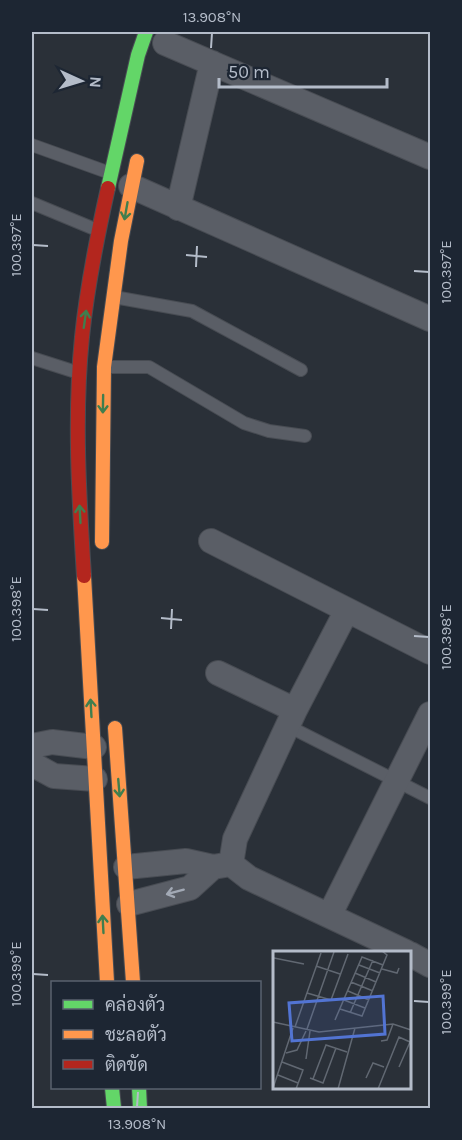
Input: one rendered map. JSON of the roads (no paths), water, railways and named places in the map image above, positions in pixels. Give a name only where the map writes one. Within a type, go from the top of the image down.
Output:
[{"type":"street","points":[[103,552],[104,367],[113,297],[121,180],[138,55],[160,40],[430,158]]},
{"type":"street","points":[[178,208],[212,63]]},
{"type":"street","points":[[106,981],[78,479],[82,338],[98,231],[141,142]]},
{"type":"street","points":[[121,180],[178,208],[430,319]]},
{"type":"street","points":[[211,541],[430,652]]},
{"type":"street","points":[[129,904],[190,888],[222,866],[291,718],[347,610]]},
{"type":"street","points":[[218,673],[291,718]]},
{"type":"street","points":[[114,713],[133,981]]},
{"type":"street","points":[[330,914],[430,714]]},
{"type":"street","points":[[32,746],[52,742],[94,747]]},
{"type":"street","points":[[32,764],[54,776],[95,779]]},
{"type":"street","points":[[126,867],[186,861],[222,866],[330,914],[404,951]]},
{"type":"street","points":[[411,955],[430,965]]},
{"type":"street","points":[[112,1089],[114,1108]]},
{"type":"street","points":[[139,1089],[140,1108]]},
{"type":"lane","points":[[32,145],[121,180]]},
{"type":"lane","points":[[32,203],[98,231]]},
{"type":"lane","points":[[113,297],[192,311],[301,370]]},
{"type":"lane","points":[[32,358],[81,374]]},
{"type":"lane","points":[[104,367],[149,367],[244,423],[269,431],[305,436]]},
{"type":"lane","points":[[291,718],[398,782],[430,798]]}]
